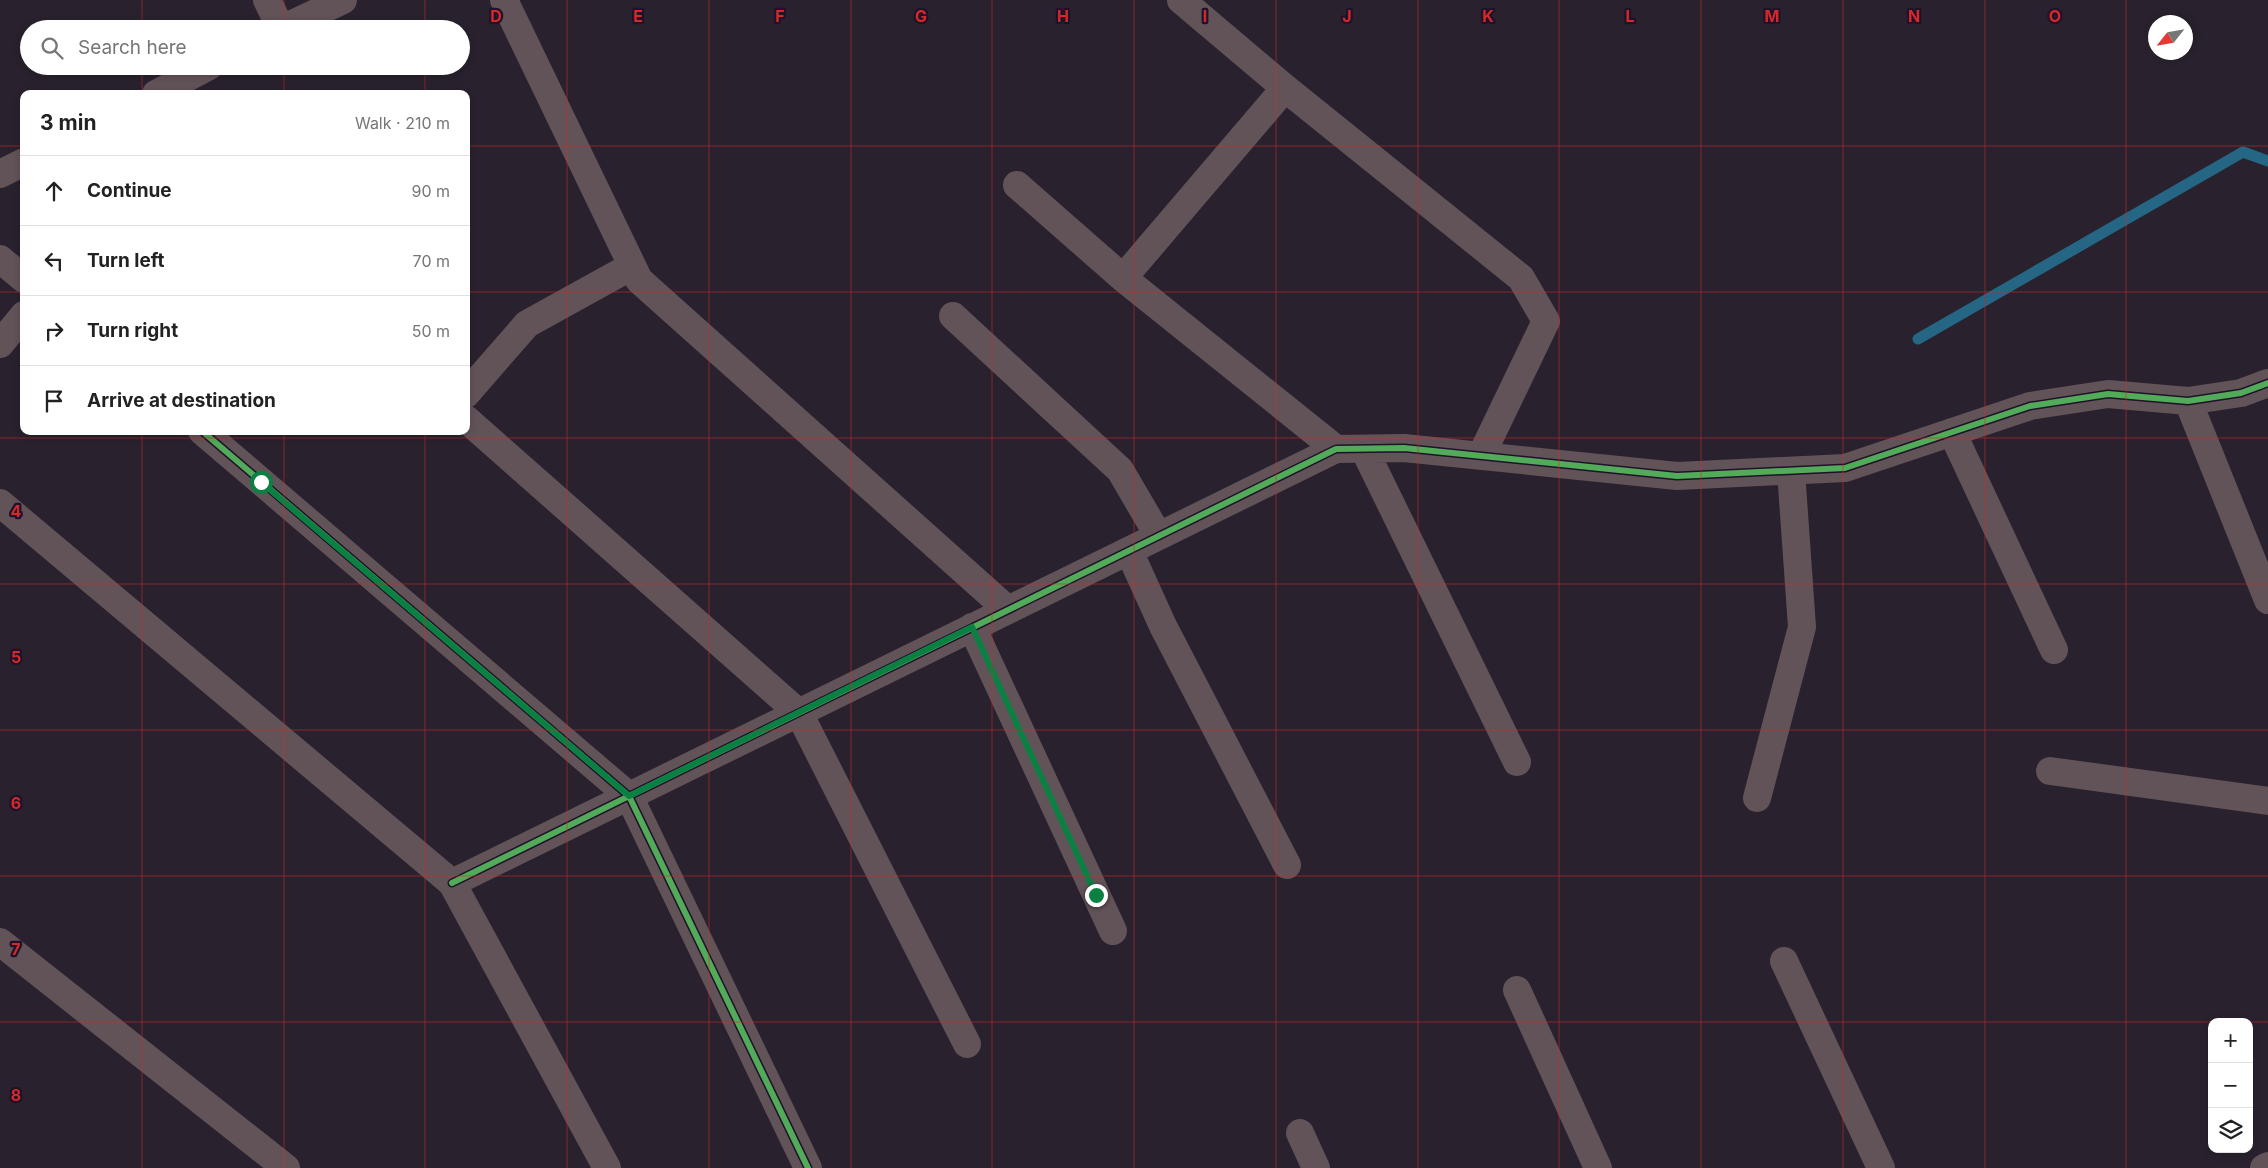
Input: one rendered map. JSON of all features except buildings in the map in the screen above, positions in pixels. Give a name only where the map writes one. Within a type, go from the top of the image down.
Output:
[{"type":"street","points":[[267,0],[277,20]]},
{"type":"street","points":[[300,20],[343,0]]},
{"type":"street","points":[[504,0],[639,280],[1008,610]]},
{"type":"street","points":[[1181,0],[1285,88],[1521,278],[1546,321],[1481,456]]},
{"type":"street","points":[[164,90],[192,75]]},
{"type":"street","points":[[1124,278],[1285,88]]},
{"type":"street","points":[[0,174],[20,164]]},
{"type":"street","points":[[1018,185],[1124,278],[1336,449]]},
{"type":"street","points":[[0,259],[20,276]]},
{"type":"street","points":[[470,389],[527,324],[632,266]]},
{"type":"street","points":[[953,316],[1120,470],[1158,535]]},
{"type":"street","points":[[0,344],[20,320]]},
{"type":"street","points":[[452,883],[1336,449],[1404,448],[1677,476],[1845,468],[2030,406],[2108,394],[2188,400],[2241,393],[2268,383]]},
{"type":"street","points":[[2188,400],[2268,600]]},
{"type":"street","points":[[470,423],[799,713],[967,1044]]},
{"type":"street","points":[[1952,432],[2054,650]]},
{"type":"street","points":[[207,435],[629,796],[808,1168]]},
{"type":"street","points":[[1364,449],[1518,762]]},
{"type":"street","points":[[1757,798],[1802,627],[1791,471]]},
{"type":"street","points":[[0,503],[452,883],[607,1168]]},
{"type":"street","points":[[1129,551],[1163,626],[1287,865]]},
{"type":"street","points":[[972,627],[1113,931]]},
{"type":"street","points":[[2050,771],[2268,801]]},
{"type":"street","points":[[0,942],[286,1168]]},
{"type":"street","points":[[1784,961],[1881,1168]]},
{"type":"street","points":[[1517,990],[1598,1168]]},
{"type":"street","points":[[1300,1133],[1316,1168]]},
{"type":"street","points":[[2264,1168],[2268,1166]]},
{"type":"waterway","points":[[1918,339],[2243,152],[2268,161]]},
{"type":"cycle path","points":[[452,883],[1336,449],[1404,448],[1677,476],[1845,468],[2030,406],[2108,394],[2188,401],[2241,393],[2268,383]]},
{"type":"cycle path","points":[[207,435],[629,796],[808,1168]]},
{"type":"route","points":[[261,482],[629,796],[972,627],[1096,895]]}]
